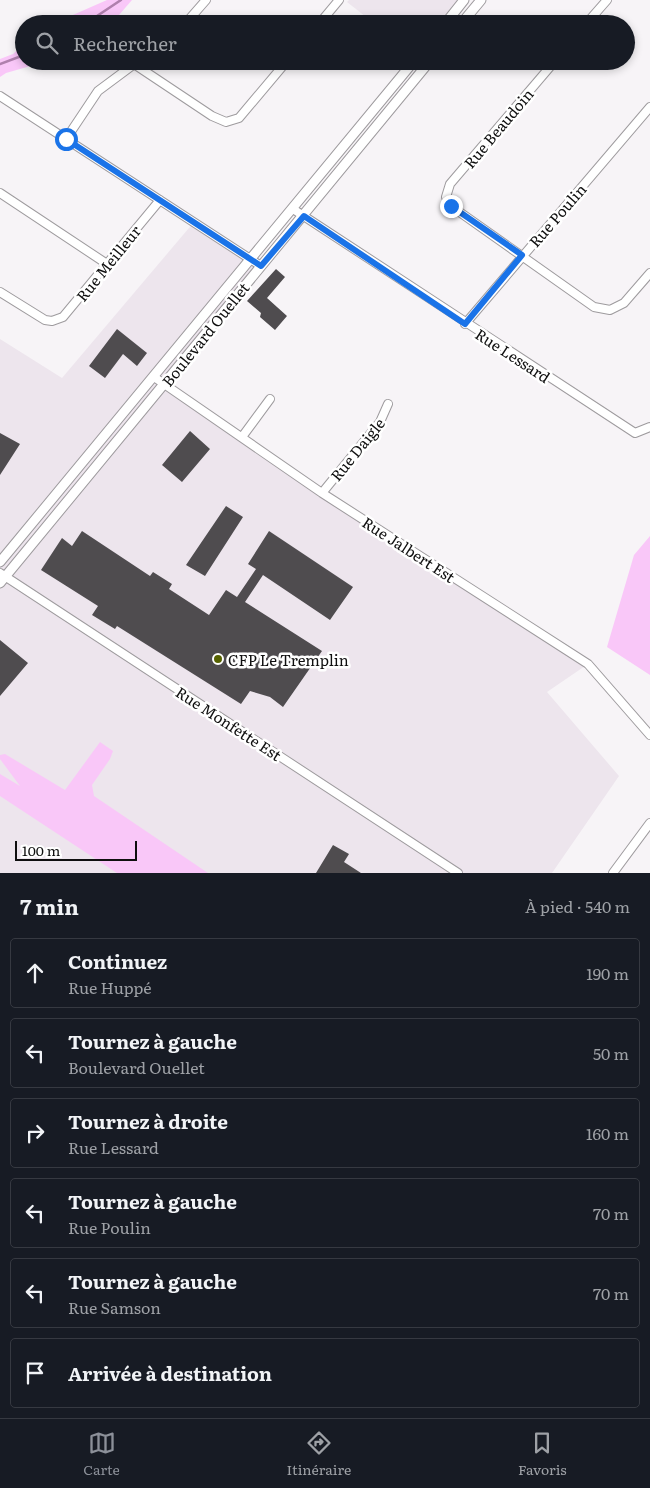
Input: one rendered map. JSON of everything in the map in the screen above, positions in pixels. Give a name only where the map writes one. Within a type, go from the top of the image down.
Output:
[{"type":"street","points":[[193,15],[206,0]]},
{"type":"street","points":[[326,15],[339,0]]},
{"type":"street","points":[[452,15],[464,0]]},
{"type":"street","points":[[468,15],[481,0]]},
{"type":"street","points":[[594,15],[607,0]]},
{"type":"street","points":[[66,139],[98,91],[126,70]]},
{"type":"street","points":[[146,70],[212,116],[226,122],[239,118],[279,70]]},
{"type":"street","name":"Boulevard Ouellet","points":[[0,562],[407,70]]},
{"type":"street","name":"Boulevard Ouellet","points":[[2,577],[165,384],[423,70]]},
{"type":"street","name":"Rue Beaudoin","points":[[522,255],[451,206],[446,197],[450,184],[546,70]]},
{"type":"street","points":[[0,96],[261,266]]},
{"type":"street","name":"Rue Poulin","points":[[465,324],[650,107]]},
{"type":"street","points":[[0,193],[107,264]]},
{"type":"street","name":"Rue Meilleur","points":[[0,292],[40,318],[52,321],[63,317],[160,200]]},
{"type":"street","name":"Rue Lessard","points":[[293,209],[465,324],[635,433],[650,427]]},
{"type":"street","points":[[522,255],[594,307],[610,310],[624,303],[650,273]]},
{"type":"street","name":"Rue Jalbert Est","points":[[154,377],[322,493],[588,664],[650,735]]},
{"type":"street","points":[[242,437],[270,399]]},
{"type":"street","name":"Rue Daigle","points":[[322,493],[380,422],[388,404]]},
{"type":"street","name":"Rue Monfette Est","points":[[2,577],[458,873]]},
{"type":"street","points":[[613,873],[650,822]]},
{"type":"shaded area","points":[[107,0],[132,0],[119,15],[73,15]]},
{"type":"shaded area","points":[[349,0],[458,0],[446,15],[364,15],[347,2]]},
{"type":"shaded area","points":[[15,52],[16,70],[0,77],[0,59]]},
{"type":"shaded area","points":[[194,222],[261,266],[165,384],[322,493],[588,664],[547,692],[619,776],[552,873],[0,873],[0,339],[62,378]]},
{"type":"shaded area","points":[[650,536],[650,675],[607,647],[634,555]]},
{"type":"shaded area","points":[[100,742],[113,751],[110,759],[92,785],[94,796],[208,873],[117,873],[0,796],[0,774],[20,786],[0,759],[0,755],[5,754],[65,790]]},
{"type":"building","points":[[276,269],[285,277],[267,298],[287,316],[275,330],[260,317],[261,313],[247,301]]},
{"type":"building","points":[[117,329],[147,353],[137,366],[123,354],[105,378],[89,366]]},
{"type":"building","points":[[190,431],[210,449],[182,482],[162,465]]},
{"type":"building","points":[[0,433],[20,444],[0,475]]},
{"type":"building","points":[[226,506],[243,517],[205,576],[186,565]]},
{"type":"building","points":[[82,531],[150,576],[153,572],[172,584],[169,589],[209,615],[226,590],[237,597],[256,569],[248,564],[269,531],[353,587],[330,620],[263,575],[245,602],[322,651],[283,707],[270,697],[250,691],[241,704],[117,626],[115,629],[92,615],[98,606],[41,570],[62,538],[72,546]]},
{"type":"building","points":[[0,640],[28,663],[0,696]]},
{"type":"building","points":[[333,845],[349,854],[344,862],[361,873],[316,873]]},
{"type":"waterway","points":[[98,15],[121,0]]},
{"type":"waterway","points":[[0,64],[15,58]]},
{"type":"place","name":"CFP Le Tremplin","points":[[218,659]]},
{"type":"route","points":[[66,139],[261,266],[304,216],[465,324],[522,255],[451,206]]}]
